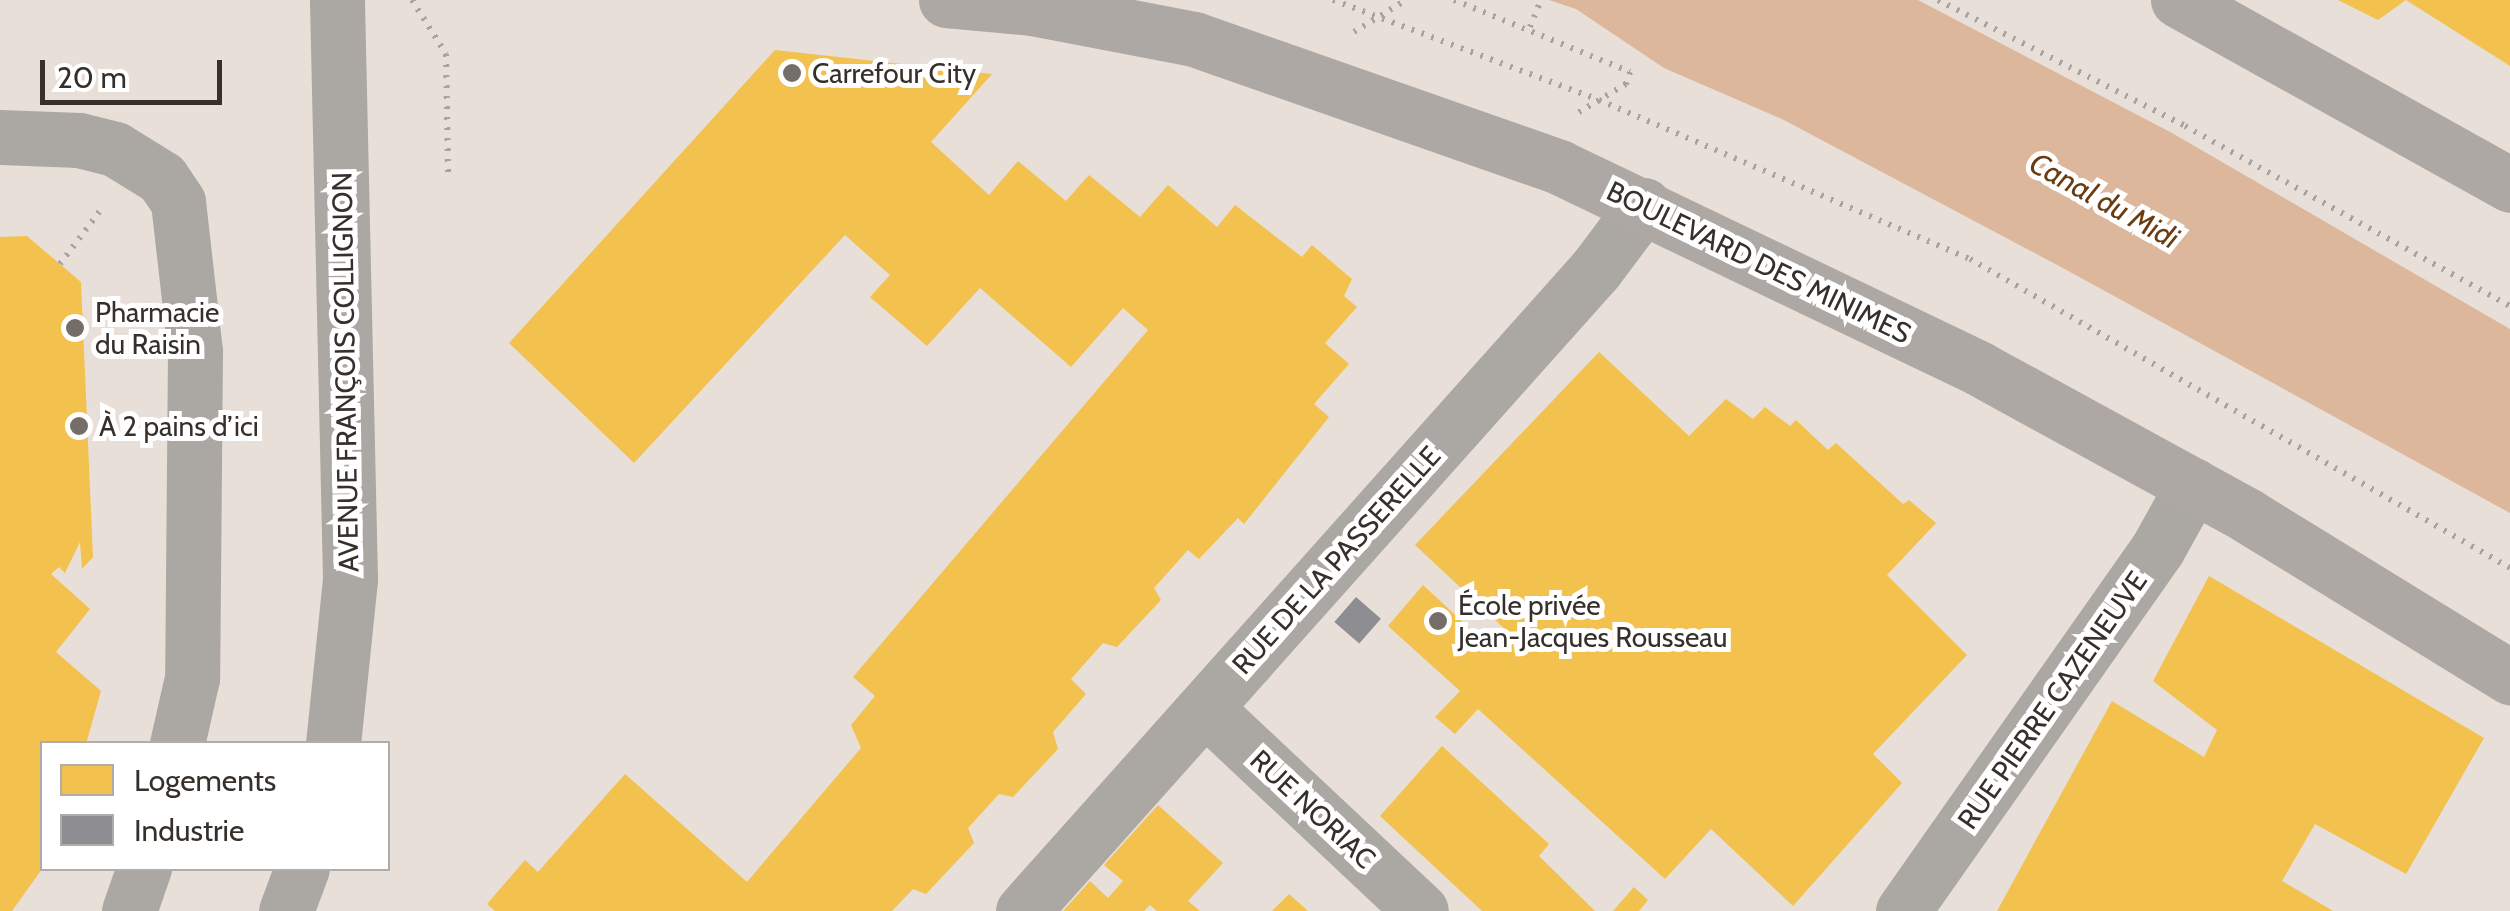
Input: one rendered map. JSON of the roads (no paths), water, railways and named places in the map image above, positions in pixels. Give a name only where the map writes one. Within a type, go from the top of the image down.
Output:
[{"type":"main road","name":"BOULEVARD DES MINIMES","points":[[946,0],[1032,8],[1194,39],[1417,114],[1644,205],[1980,369],[2193,485],[2510,677]]},
{"type":"main road","points":[[2178,0],[2510,185]]},
{"type":"street","name":"AVENUE FRANÇOIS COLLIGNON","points":[[332,741],[350,579],[337,0]]},
{"type":"street","points":[[0,136],[79,140],[114,149],[162,178],[178,202],[195,352],[192,678],[177,741]]},
{"type":"street","name":"RUE DE LA PASSERELLE","points":[[1023,911],[1596,269],[1644,205]]},
{"type":"street","name":"RUE PIERRE CAZENEUVE","points":[[1903,911],[2158,548],[2193,485]]},
{"type":"street","name":"RUE NORIAC","points":[[1205,708],[1421,911]]},
{"type":"street","points":[[129,911],[143,871]]},
{"type":"street","points":[[286,911],[301,871]]},
{"type":"water","name":"Canal du Midi","points":[[1549,0],[1918,0],[2172,133],[2510,329],[2510,513],[1782,119],[1664,68],[1576,9]]},
{"type":"place","name":"Carrefour City","points":[[792,73]]},
{"type":"place","name":"Pharmacie du Raisin","points":[[75,328]]},
{"type":"place","name":"À 2 pains d’ici","points":[[79,426]]},
{"type":"place","name":"École privée Jean-Jacques Rousseau","points":[[1438,621]]}]
